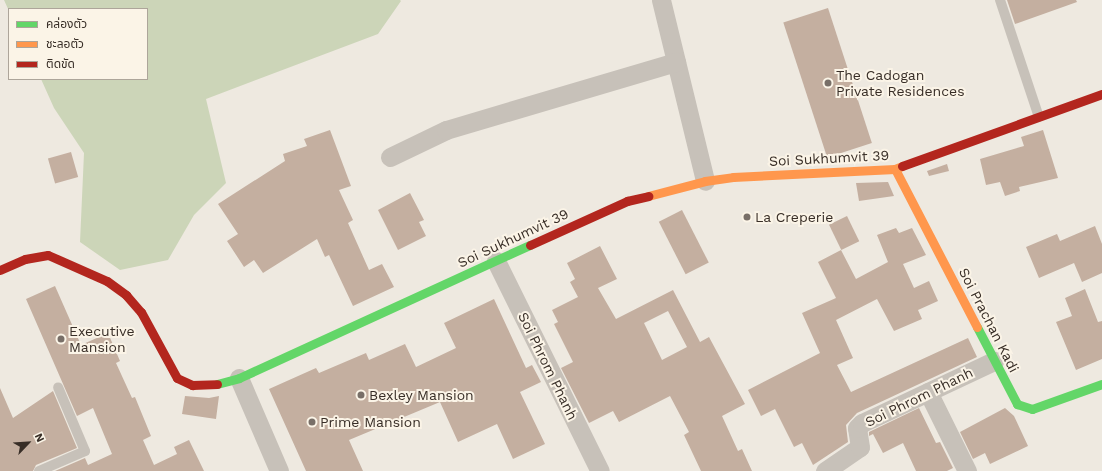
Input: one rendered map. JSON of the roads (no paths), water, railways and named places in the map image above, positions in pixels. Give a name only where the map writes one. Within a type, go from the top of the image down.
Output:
[{"type":"street","points":[[661,0],[704,181]]},
{"type":"street","points":[[390,157],[446,130],[676,62]]},
{"type":"street","name":"Soi Sukhumvit 39","points":[[0,270],[37,255],[58,257],[107,281],[126,295],[141,312],[177,378],[192,385],[210,386],[239,378],[627,201],[704,181],[763,175],[895,169],[1102,94]]},
{"type":"street","name":"Soi Prachan Kadi","points":[[895,169],[1017,404],[1023,408],[1032,408],[1102,384]]},
{"type":"street","name":"Soi Phrom Phanh","points":[[496,261],[600,471]]},
{"type":"street","name":"Soi Phrom Phanh","points":[[825,471],[860,447],[857,428],[862,423],[994,361]]},
{"type":"street","points":[[239,378],[279,471]]},
{"type":"street","points":[[928,392],[967,471]]},
{"type":"lane","points":[[1000,0],[1039,117]]},
{"type":"lane","points":[[39,471],[85,451],[58,387]]},
{"type":"place","name":"The Cadogan Private Residences","points":[[828,83]]},
{"type":"place","name":"La Creperie","points":[[747,217]]},
{"type":"place","name":"Executive Mansion","points":[[61,339]]},
{"type":"place","name":"Bexley Mansion","points":[[361,395]]},
{"type":"place","name":"Prime Mansion","points":[[312,422]]}]
